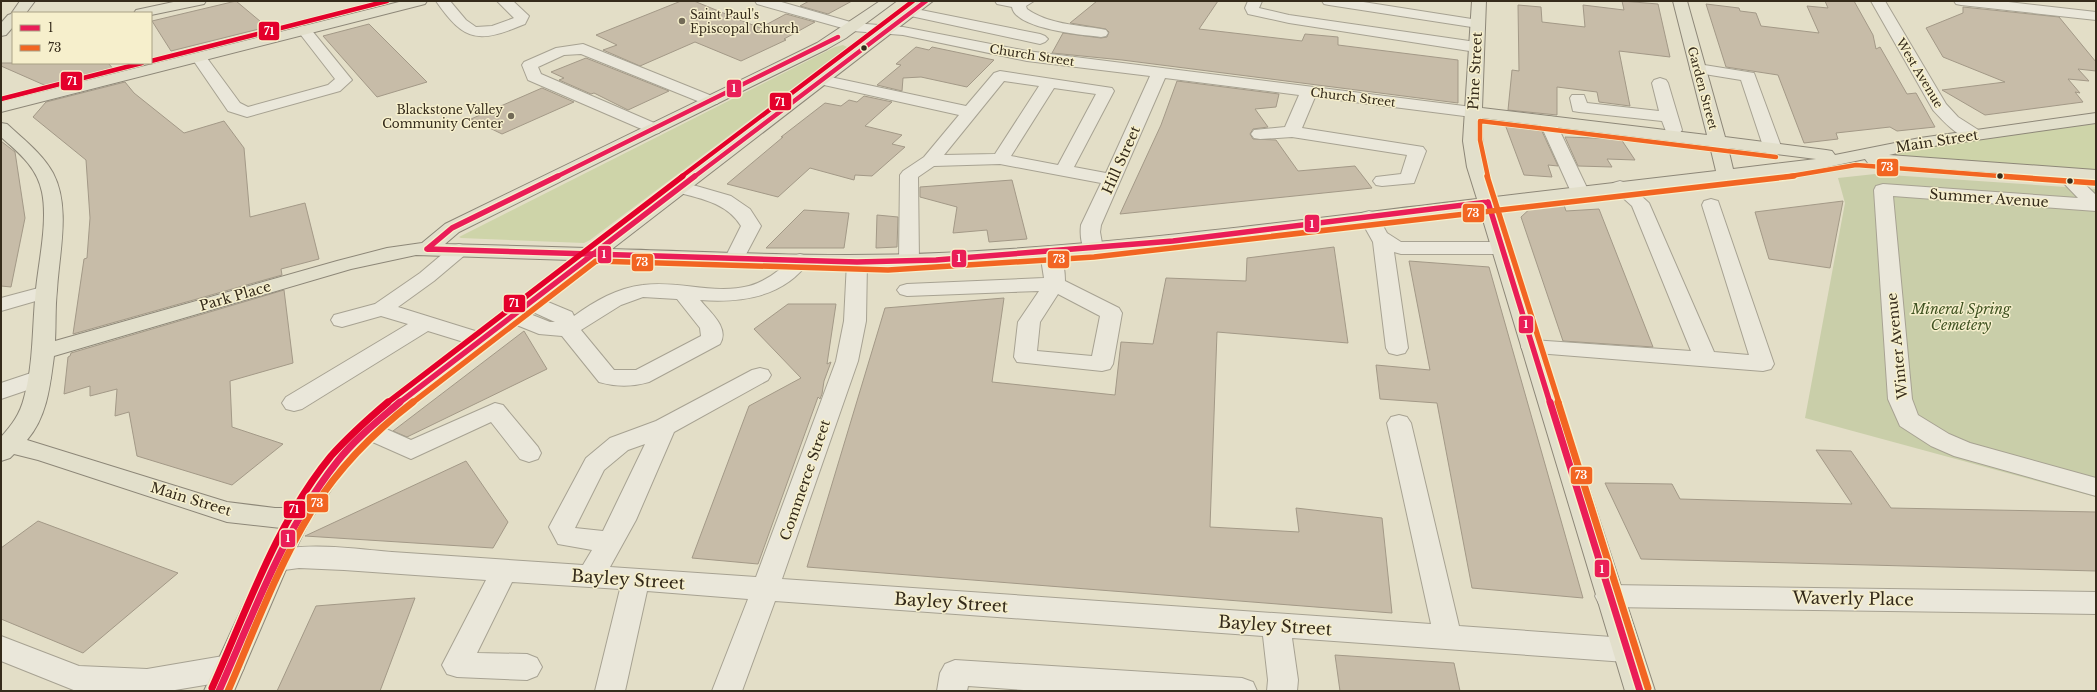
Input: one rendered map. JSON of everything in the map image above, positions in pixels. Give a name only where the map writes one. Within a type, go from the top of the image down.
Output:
[{"type":"main road","points":[[1,107],[420,1]]},
{"type":"main road","points":[[427,249],[452,228],[822,46],[853,27],[889,1]]},
{"type":"main road","name":"Pine Street","points":[[1479,1],[1472,112],[1473,154],[1609,596],[1640,691]]},
{"type":"main road","name":"Garden Street","points":[[1680,1],[1726,175]]},
{"type":"main road","points":[[145,12],[190,2]]},
{"type":"main road","points":[[224,679],[277,560],[299,517],[337,462],[367,430],[406,396],[920,5]]},
{"type":"main road","points":[[1,32],[12,19]]},
{"type":"main road","points":[[1,41],[12,39]]},
{"type":"main road","name":"Church Street","points":[[1472,112],[1773,149],[1856,157]]},
{"type":"main road","name":"Main Street","points":[[593,253],[857,262],[909,261],[1093,249],[1808,166],[1856,157],[1901,146],[2096,118]]},
{"type":"main road","name":"Main Street","points":[[1,128],[35,160],[44,173],[51,192],[53,212],[46,292],[44,352],[40,378],[33,412],[26,424],[6,448]]},
{"type":"main road","points":[[1856,157],[2096,175]]},
{"type":"main road","name":"Park Place","points":[[44,352],[368,258],[401,251],[427,249],[593,253]]},
{"type":"main road","name":"Main Street","points":[[6,448],[42,452],[227,512],[275,518],[299,517]]},
{"type":"street","points":[[443,1],[469,29],[477,32],[510,26],[520,21],[522,16],[504,1]]},
{"type":"street","name":"Church Street","points":[[762,1],[853,27],[889,29],[1019,54],[1472,112]]},
{"type":"street","points":[[1002,1],[1023,3],[1020,11],[1026,16],[1039,22],[1101,33]]},
{"type":"street","points":[[1255,1],[1252,8],[1253,11],[1289,19],[1476,47]]},
{"type":"street","points":[[1329,1],[1478,24]]},
{"type":"street","name":"West Avenue","points":[[1878,1],[1939,106],[1952,121],[1974,135]]},
{"type":"street","points":[[1961,1],[2093,18]]},
{"type":"street","points":[[2074,1],[2093,18]]},
{"type":"street","points":[[920,5],[1040,39]]},
{"type":"street","points":[[199,57],[234,107],[247,112],[334,88],[344,80],[304,30]]},
{"type":"street","points":[[653,129],[534,77],[530,65],[561,51],[583,49],[711,101]]},
{"type":"street","points":[[909,261],[909,175],[930,161],[1019,54]]},
{"type":"street","points":[[1698,70],[1748,76],[1773,149]]},
{"type":"street","name":"Hill Street","points":[[1093,249],[1090,232],[1091,225],[1160,72]]},
{"type":"street","points":[[1000,76],[1106,91],[1063,171]]},
{"type":"street","points":[[821,80],[970,112]]},
{"type":"street","points":[[1000,159],[1049,83]]},
{"type":"street","points":[[1660,83],[1675,137]]},
{"type":"street","points":[[1292,132],[1309,91]]},
{"type":"street","points":[[1578,98],[1579,107],[1670,117]]},
{"type":"street","points":[[1547,121],[1580,192]]},
{"type":"street","points":[[1260,134],[1292,132],[1417,151],[1408,179],[1382,181]]},
{"type":"street","points":[[930,161],[1000,159],[1112,179]]},
{"type":"street","points":[[2063,173],[2096,205]]},
{"type":"street","points":[[679,187],[724,200],[743,213],[751,226],[735,258]]},
{"type":"street","points":[[1620,187],[1640,203],[1706,359]]},
{"type":"street","name":"Summer Avenue","points":[[1883,190],[2096,205]]},
{"type":"street","name":"Winter Avenue","points":[[1883,190],[1900,399],[1908,420],[1940,440],[1962,450],[2096,487]]},
{"type":"street","points":[[1532,347],[1763,364],[1711,205]]},
{"type":"street","points":[[1369,217],[1383,241],[1397,348]]},
{"type":"street","points":[[1383,241],[1390,246],[1401,248],[1502,248]]},
{"type":"street","points":[[342,320],[382,309],[427,277],[459,250]]},
{"type":"street","points":[[907,290],[1054,284],[1112,313],[1102,364],[1025,357],[1029,322],[1054,284],[1055,273],[1050,252]]},
{"type":"street","points":[[520,309],[547,329],[568,329],[619,296],[644,291],[736,295],[758,292],[786,276],[800,260]]},
{"type":"street","name":"Commerce Street","points":[[727,691],[780,550],[847,361],[855,321],[857,262]]},
{"type":"street","points":[[1,305],[46,292]]},
{"type":"street","points":[[568,329],[607,377],[623,379],[641,377],[712,340],[711,327],[683,293]]},
{"type":"street","points":[[382,309],[480,340]]},
{"type":"street","points":[[294,403],[425,323]]},
{"type":"street","points":[[611,542],[567,537],[562,527],[595,464],[619,444],[664,427],[760,375]]},
{"type":"street","points":[[1,391],[40,378]]},
{"type":"street","points":[[367,430],[411,450],[495,411],[528,453]]},
{"type":"street","points":[[1399,423],[1448,638]]},
{"type":"street","points":[[590,578],[623,520],[664,427]]},
{"type":"street","name":"Bayley Street","points":[[277,560],[299,558],[344,559],[590,578],[1626,650]]},
{"type":"street","points":[[504,571],[457,665],[527,667]]},
{"type":"street","points":[[610,691],[636,581]]},
{"type":"street","name":"Waverly Place","points":[[1609,596],[2096,603]]},
{"type":"street","points":[[1276,626],[1283,680],[1282,691]]},
{"type":"street","points":[[1,648],[78,679],[147,682],[224,679]]},
{"type":"street","points":[[952,691],[955,673],[1242,691]]},
{"type":"green space","points":[[843,45],[847,47],[584,243],[459,237],[835,47]]},
{"type":"green space","points":[[2096,124],[2096,176],[1865,155],[1990,136]]},
{"type":"green space","name":"Mineral Spring Cemetery","points":[[1875,174],[2096,189],[2096,497],[1805,418],[1845,203],[1838,178]]},
{"type":"pier","points":[[1,1],[50,1],[47,4],[1,9]]},
{"type":"building","points":[[236,1],[267,27],[171,51],[152,21]]},
{"type":"building","name":"Saint Paul's Episcopal Church","points":[[681,1],[694,1],[760,28],[786,14],[815,22],[784,39],[786,40],[741,61],[695,42],[640,66],[603,50],[617,45],[596,35]]},
{"type":"building","points":[[809,1],[852,1],[828,14],[800,6]]},
{"type":"building","points":[[1097,1],[1218,1],[1199,29],[1302,41],[1305,34],[1338,37],[1338,45],[1458,60],[1458,103],[1122,60],[1052,53],[1063,33],[1101,38],[1107,37],[1109,32],[1106,29],[1070,23]]},
{"type":"building","points":[[1622,1],[1658,4],[1670,57],[1619,51],[1630,106],[1599,102],[1597,92],[1557,87],[1557,115],[1508,110],[1512,70],[1519,71],[1518,5],[1541,7],[1542,22],[1585,27],[1583,5],[1624,10]]},
{"type":"building","points":[[1825,1],[1854,1],[1873,35],[1876,49],[1880,47],[1907,94],[1916,93],[1935,127],[1897,131],[1890,127],[1836,133],[1838,139],[1804,143],[1778,75],[1726,67],[1706,4],[1739,8],[1740,11],[1756,13],[1761,26],[1819,33],[1807,6],[1828,8]]},
{"type":"building","points":[[1963,7],[2059,17],[2096,62],[2096,71],[2078,69],[2089,81],[2068,79],[2080,93],[2075,92],[2083,102],[1985,115],[1942,90],[2005,82],[1943,57],[1926,28],[1963,13]]},
{"type":"building","points":[[369,24],[427,82],[377,97],[323,36]]},
{"type":"building","points":[[916,47],[929,50],[932,47],[994,60],[967,87],[921,77],[903,78],[902,91],[877,85],[901,65],[896,64]]},
{"type":"building","points":[[586,58],[669,91],[628,110],[594,93],[591,94],[559,80],[564,78],[551,72]]},
{"type":"building","points":[[1,63],[109,64],[116,72],[51,88],[1,66]]},
{"type":"building","points":[[1177,81],[1279,94],[1276,107],[1255,109],[1268,127],[1253,129],[1250,134],[1253,139],[1276,140],[1298,171],[1355,166],[1372,188],[1120,214],[1161,125]]},
{"type":"building","points":[[125,82],[134,93],[184,133],[224,121],[244,148],[250,217],[305,203],[319,259],[281,269],[282,275],[73,334],[84,259],[87,258],[90,218],[86,160],[33,117],[46,102]]},
{"type":"building","name":"Blackstone Valley Community Center","points":[[542,88],[574,102],[502,134],[471,119]]},
{"type":"building","points":[[864,96],[892,102],[865,126],[902,135],[892,144],[905,147],[872,176],[855,175],[854,180],[810,168],[778,197],[727,184],[783,137],[781,137],[825,103],[841,106],[849,100],[857,102]]},
{"type":"building","points":[[1507,123],[1540,127],[1558,166],[1548,165],[1552,177],[1524,175],[1506,127]]},
{"type":"building","points":[[1565,137],[1621,139],[1635,160],[1607,159],[1612,167],[1578,166]]},
{"type":"building","points":[[1,141],[15,152],[25,218],[11,287],[1,286]]},
{"type":"building","points":[[1012,180],[1027,239],[989,242],[987,230],[953,233],[957,207],[920,197],[920,187]]},
{"type":"building","points":[[1843,201],[1830,268],[1769,259],[1755,212]]},
{"type":"building","points":[[1563,202],[1566,211],[1599,209],[1653,347],[1563,341],[1521,217],[1534,205]]},
{"type":"building","points":[[804,210],[849,213],[844,248],[766,248]]},
{"type":"building","points":[[877,215],[898,217],[897,247],[876,248]]},
{"type":"building","points":[[1334,247],[1348,343],[1217,332],[1210,527],[1299,532],[1296,508],[1382,518],[1392,613],[807,567],[885,308],[1004,298],[992,382],[1115,395],[1121,342],[1153,344],[1166,278],[1246,281],[1247,258]]},
{"type":"building","points":[[1409,261],[1489,267],[1583,598],[1472,588],[1437,403],[1380,399],[1376,365],[1430,370]]},
{"type":"building","points":[[284,290],[293,363],[230,381],[232,427],[283,444],[232,485],[137,456],[129,412],[115,416],[117,389],[90,396],[90,386],[64,394],[68,357],[71,353]]},
{"type":"building","points":[[788,304],[836,304],[827,364],[831,362],[824,381],[822,394],[820,399],[818,397],[758,564],[692,558],[749,406],[801,378],[754,329]]},
{"type":"building","points":[[524,331],[547,369],[407,437],[393,431]]},
{"type":"building","points":[[1816,450],[1851,451],[1891,508],[2096,512],[2096,571],[1641,559],[1605,483],[1672,484],[1680,499],[1852,504]]},
{"type":"building","points":[[466,461],[508,522],[493,548],[305,536]]},
{"type":"building","points":[[38,521],[178,573],[83,653],[1,619],[1,548]]},
{"type":"building","points":[[415,598],[380,691],[277,691],[316,606]]},
{"type":"building","points":[[1335,655],[1454,663],[1460,691],[1340,691]]},
{"type":"transit line","name":"71","points":[[152,61],[387,1]]},
{"type":"transit line","name":"71","points":[[212,688],[270,557],[292,513],[331,457],[361,425],[401,391],[524,296],[913,1]]},
{"type":"transit line","name":"1","points":[[219,691],[277,560],[299,517],[337,462],[367,430],[406,397],[529,302],[926,1]]},
{"type":"transit line","name":"1","points":[[427,249],[452,228],[838,37]]},
{"type":"transit line","name":"71","points":[[1,99],[138,64]]},
{"type":"transit line","name":"73","points":[[1648,688],[1484,165],[1480,140],[1480,121],[1776,157]]},
{"type":"transit line","name":"73","points":[[228,691],[284,562],[311,512],[341,470],[391,419],[596,261],[888,270],[1094,257],[1809,174],[1856,165],[2095,183]]},
{"type":"transit line","name":"1","points":[[1488,202],[1640,691]]},
{"type":"transit line","name":"1","points":[[427,249],[857,262],[936,260],[1015,255],[1173,241],[1488,202]]},
{"type":"place","name":"Saint Paul's Episcopal Church","points":[[682,21]]},
{"type":"place","name":"Blackstone Valley Community Center","points":[[511,116]]}]
